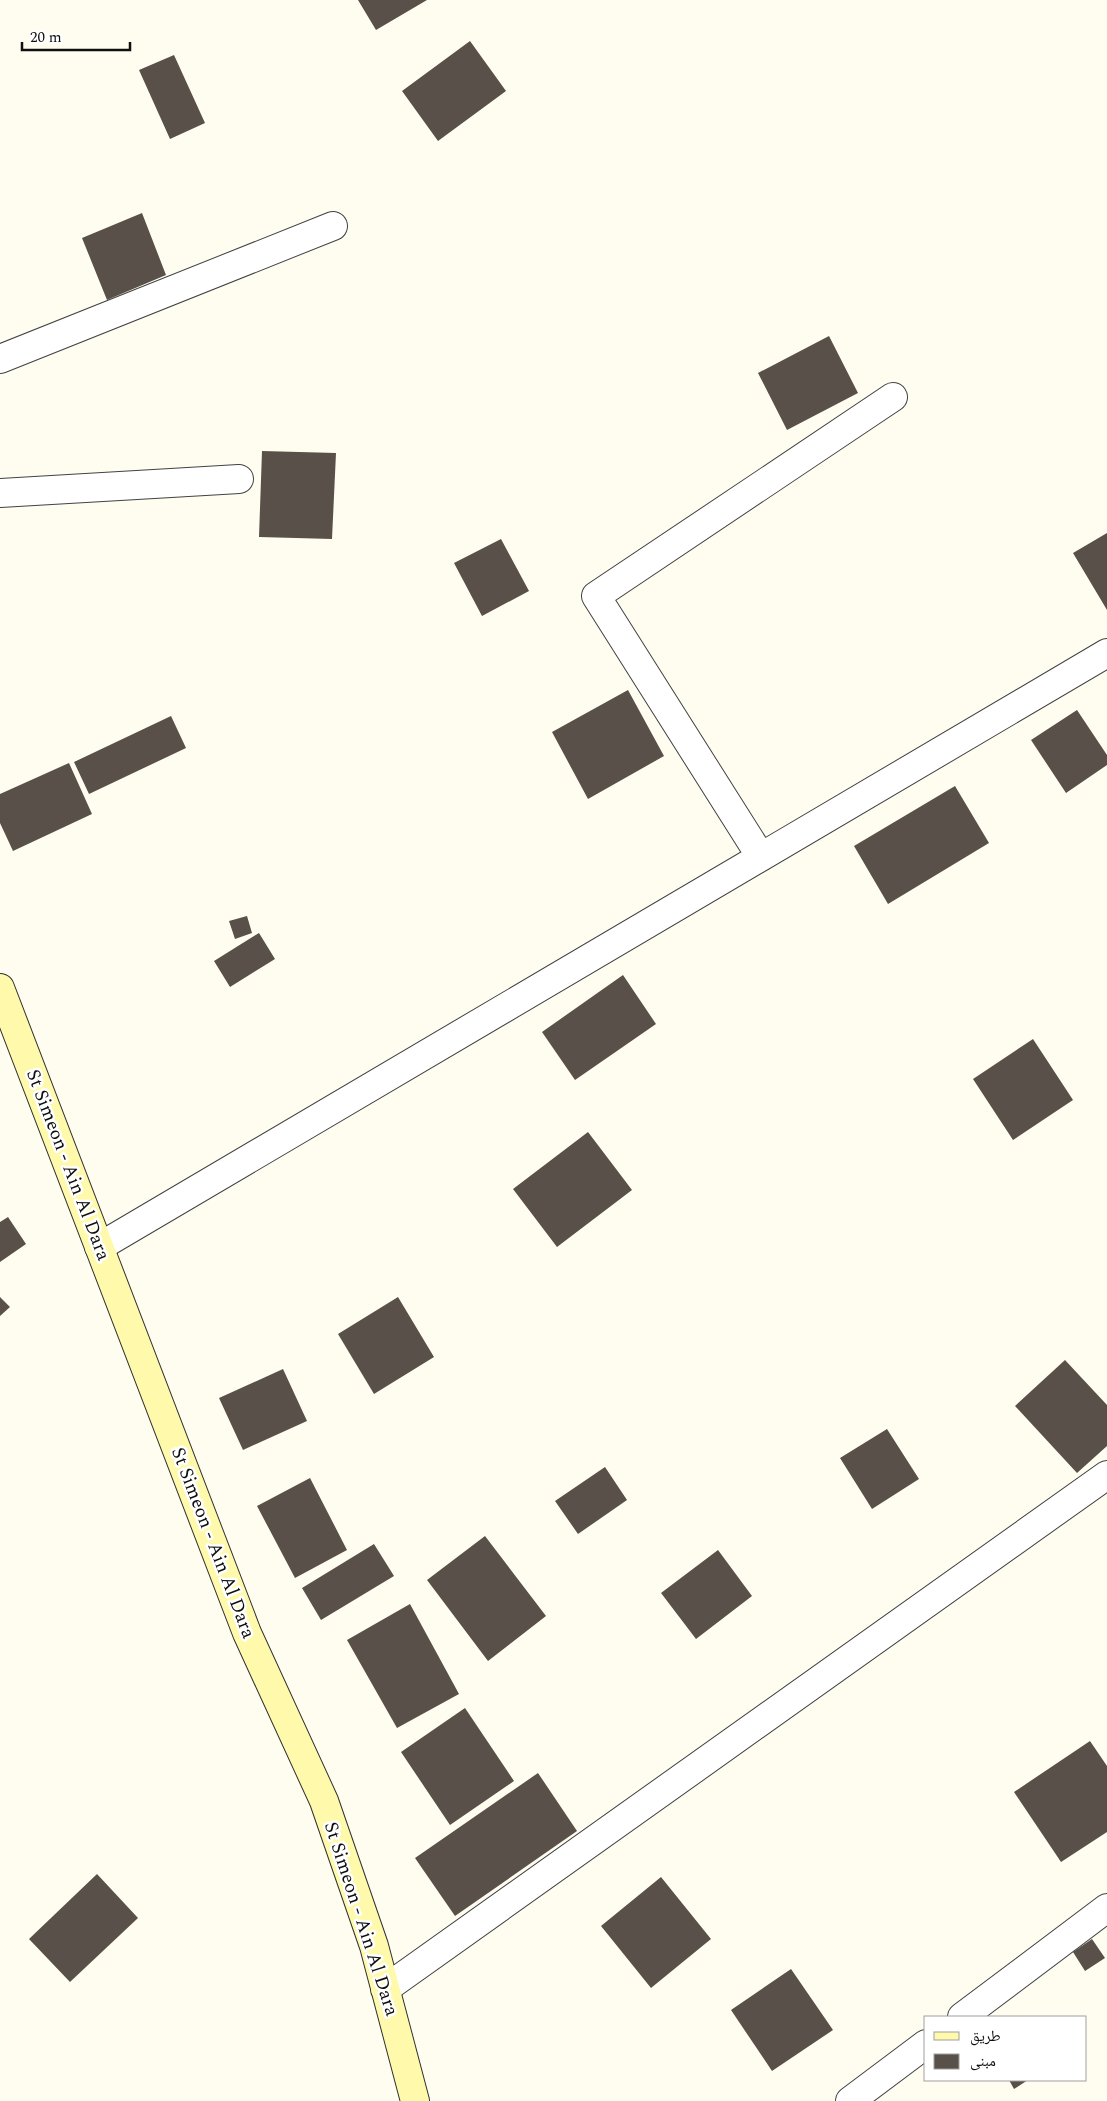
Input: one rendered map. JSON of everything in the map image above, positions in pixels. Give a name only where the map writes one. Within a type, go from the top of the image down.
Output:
[{"type":"main road","name":"St Simeon - Ain Al Dara","points":[[0,988],[247,1634],[324,1801],[374,1946],[415,2101]]},
{"type":"street","points":[[0,359],[333,226]]},
{"type":"street","points":[[761,857],[596,596],[893,397]]},
{"type":"street","points":[[0,493],[239,479]]},
{"type":"street","points":[[99,1247],[1107,653]]},
{"type":"street","points":[[385,1989],[1107,1475]]},
{"type":"street","points":[[963,2016],[1107,1908]]},
{"type":"street","points":[[850,2101],[924,2046]]},
{"type":"building","points":[[358,0],[427,0],[376,30]]},
{"type":"building","points":[[470,41],[506,91],[438,141],[402,91]]},
{"type":"building","points":[[174,55],[205,123],[170,139],[139,70]]},
{"type":"building","points":[[142,213],[166,275],[107,300],[82,238]]},
{"type":"building","points":[[829,336],[858,393],[787,430],[758,373]]},
{"type":"building","points":[[262,451],[336,453],[332,539],[259,537]]},
{"type":"building","points":[[1107,533],[1107,610],[1073,553]]},
{"type":"building","points":[[501,539],[529,591],[482,616],[454,563]]},
{"type":"building","points":[[628,690],[664,756],[588,799],[552,732]]},
{"type":"building","points":[[1077,710],[1107,755],[1107,765],[1066,793],[1031,740]]},
{"type":"building","points":[[171,716],[186,748],[89,794],[74,762]]},
{"type":"building","points":[[69,763],[92,814],[13,851],[0,823],[0,794]]},
{"type":"building","points":[[955,786],[989,843],[888,904],[854,846]]},
{"type":"building","points":[[247,916],[252,933],[235,939],[229,921]]},
{"type":"building","points":[[259,933],[275,959],[230,987],[214,961]]},
{"type":"building","points":[[623,975],[656,1024],[575,1080],[542,1032]]},
{"type":"building","points":[[1033,1039],[1073,1100],[1013,1140],[973,1079]]},
{"type":"building","points":[[588,1132],[632,1190],[557,1247],[513,1189]]},
{"type":"building","points":[[8,1217],[26,1244],[0,1262],[0,1222]]},
{"type":"building","points":[[0,1297],[10,1307],[0,1316]]},
{"type":"building","points":[[398,1297],[434,1357],[374,1394],[338,1334]]},
{"type":"building","points":[[1065,1360],[1107,1405],[1107,1446],[1077,1473],[1015,1406]]},
{"type":"building","points":[[283,1369],[307,1421],[243,1450],[219,1398]]},
{"type":"building","points":[[887,1429],[919,1479],[872,1509],[840,1458]]},
{"type":"building","points":[[605,1467],[627,1500],[578,1534],[555,1501]]},
{"type":"building","points":[[310,1478],[347,1550],[295,1578],[257,1506]]},
{"type":"building","points":[[485,1536],[546,1616],[488,1661],[427,1580]]},
{"type":"building","points":[[374,1544],[394,1576],[321,1620],[302,1588]]},
{"type":"building","points":[[718,1550],[752,1596],[696,1639],[661,1593]]},
{"type":"building","points":[[410,1604],[459,1694],[397,1728],[347,1640]]},
{"type":"building","points":[[465,1708],[514,1781],[450,1825],[401,1752]]},
{"type":"building","points":[[1090,1741],[1107,1766],[1107,1832],[1061,1862],[1014,1792]]},
{"type":"building","points":[[538,1773],[577,1831],[455,1916],[415,1858]]},
{"type":"building","points":[[97,1874],[138,1918],[70,1982],[29,1939]]},
{"type":"building","points":[[661,1877],[711,1939],[651,1988],[601,1926]]},
{"type":"building","points":[[1092,1939],[1105,1958],[1085,1971],[1073,1952]]},
{"type":"building","points":[[791,1969],[833,2030],[772,2071],[731,2010]]},
{"type":"building","points":[[1010,2081],[1026,2081],[1014,2089]]}]
